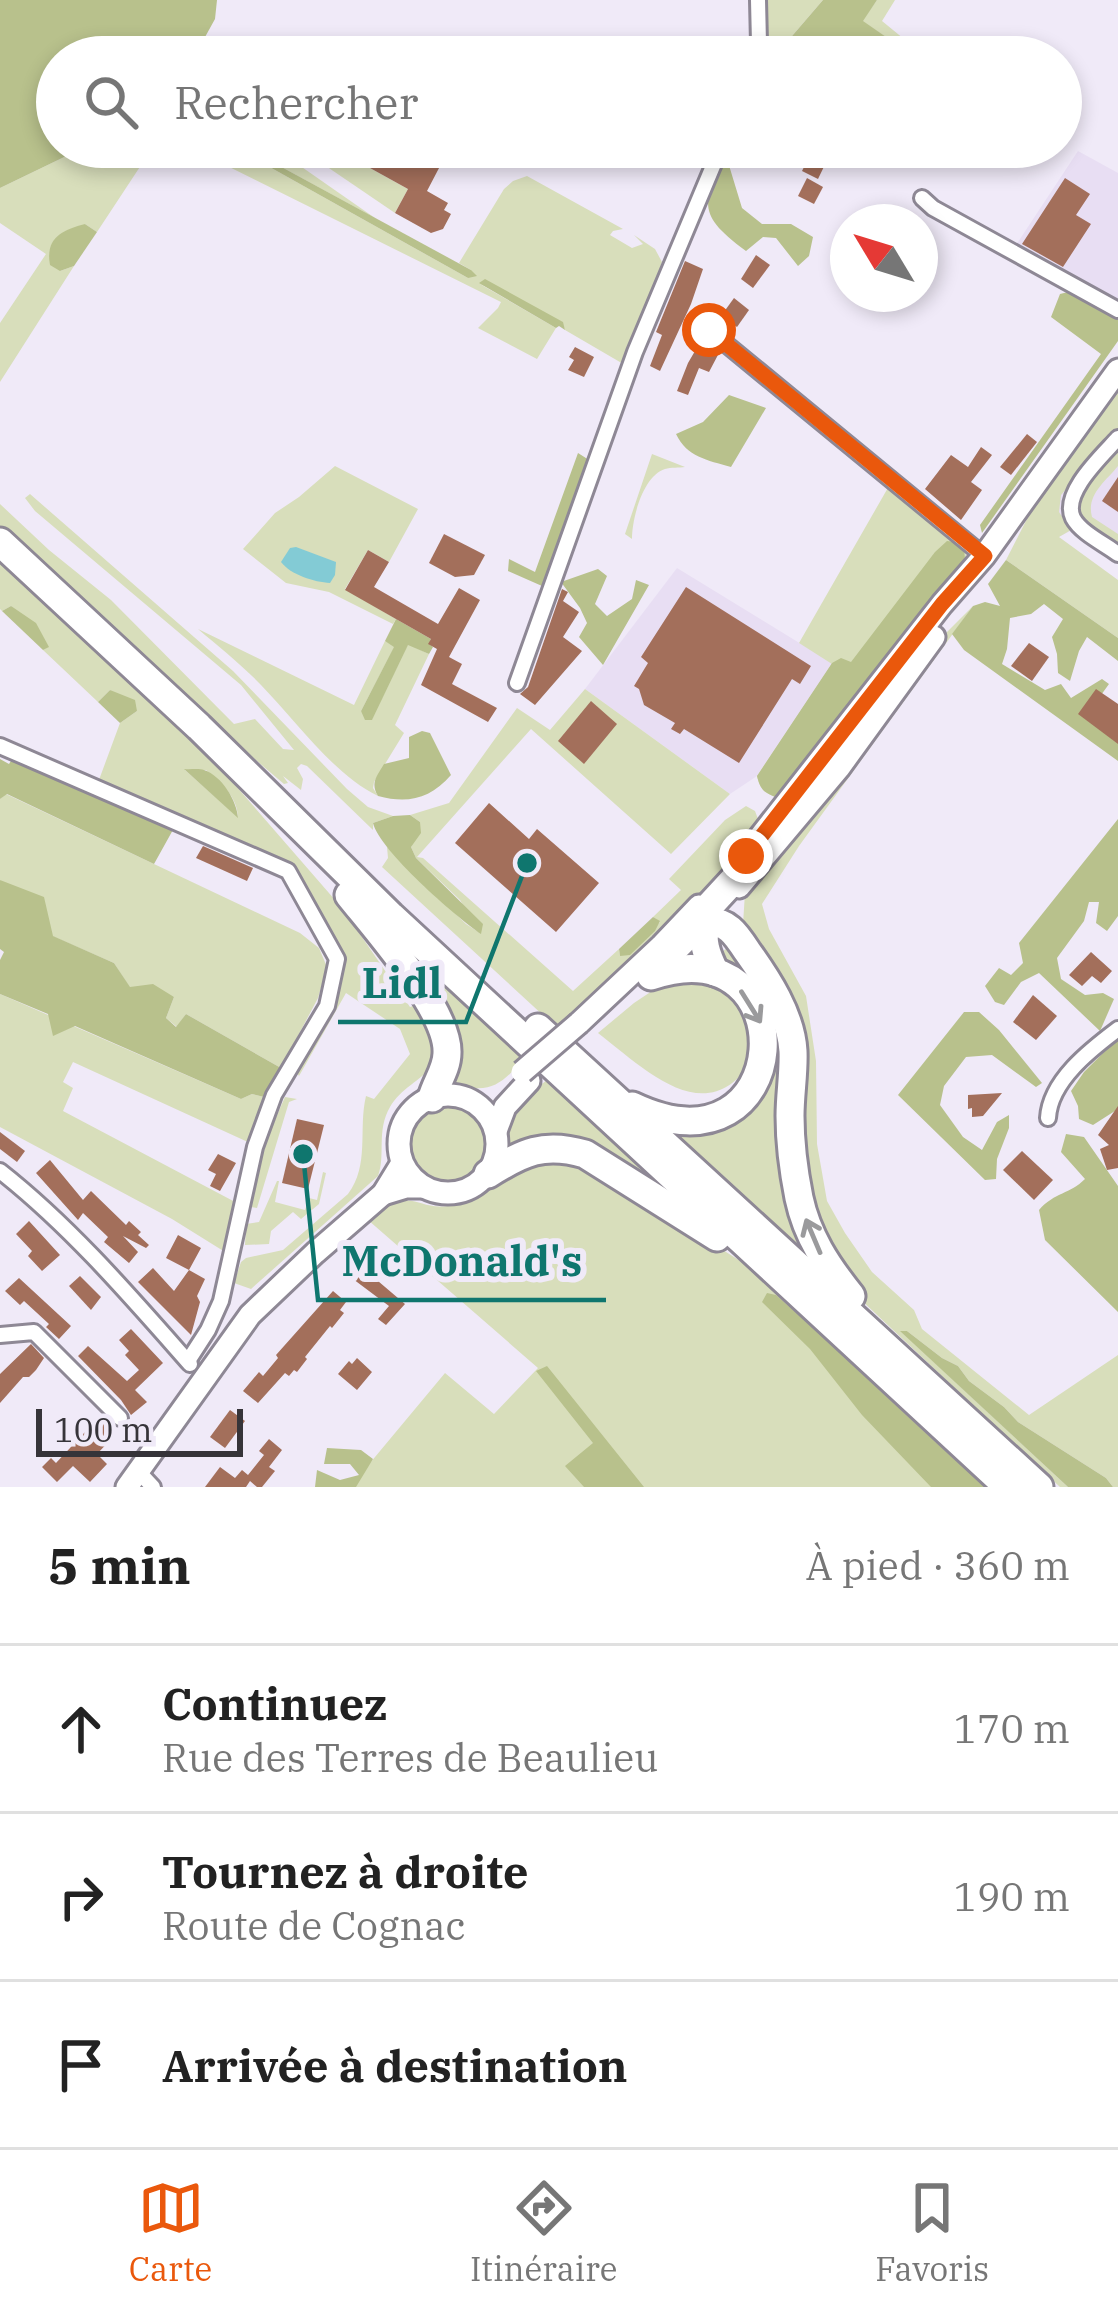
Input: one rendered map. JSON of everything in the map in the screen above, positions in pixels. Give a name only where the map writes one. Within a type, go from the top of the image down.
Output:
[{"type":"highway","points":[[0,542],[199,727],[391,916],[1008,1487]]},
{"type":"highway","points":[[199,727],[279,791],[1040,1487]]},
{"type":"highway","points":[[199,727],[236,776],[334,875],[432,1008],[444,1032],[448,1056],[432,1097]]},
{"type":"highway","points":[[696,921],[739,874],[746,856]]},
{"type":"highway","points":[[735,891],[735,933]]},
{"type":"highway","points":[[696,921],[715,921],[735,933],[782,1009],[793,1047],[790,1120],[799,1200],[824,1262],[866,1314],[873,1335]]},
{"type":"highway","points":[[696,921],[715,972]]},
{"type":"highway","points":[[597,1081],[653,1115],[711,1117],[746,1096],[761,1070],[764,1029],[750,999],[738,987],[715,972],[679,970],[651,976]]},
{"type":"highway","points":[[488,1174],[520,1154],[554,1147],[585,1154],[776,1274]]},
{"type":"main road","points":[[496,1131],[505,1107],[526,1077],[735,891],[813,801],[1118,370]]},
{"type":"main road","points":[[746,856],[942,604],[985,556]]},
{"type":"main road","points":[[583,1028],[651,976],[696,921]]},
{"type":"main road","points":[[474,1102],[526,1077]]},
{"type":"main road","points":[[383,1194],[423,1187],[449,1194],[464,1191],[488,1174],[498,1146],[496,1131],[474,1102],[454,1095],[432,1097],[407,1117],[399,1147],[402,1162],[423,1187]]},
{"type":"main road","points":[[140,1482],[195,1370],[383,1194],[402,1162]]},
{"type":"street","points":[[758,0],[759,36]]},
{"type":"street","points":[[517,683],[634,352],[712,168]]},
{"type":"street","points":[[922,198],[1118,310]]},
{"type":"street","points":[[709,330],[985,556]]},
{"type":"street","points":[[1118,438],[1071,501],[1072,515],[1081,526],[1118,554]]},
{"type":"street","points":[[0,746],[288,871],[337,959],[327,1006],[274,1095],[255,1147],[221,1301],[195,1370],[74,1239],[0,1171]]},
{"type":"street","points":[[1048,1118],[1049,1103],[1073,1069],[1118,1029]]},
{"type":"street","points":[[221,1301],[250,1315]]},
{"type":"street","points":[[0,1337],[34,1332],[120,1418]]},
{"type":"shaded area","points":[[1082,153],[1118,173],[1118,302],[1014,248],[1067,168],[1082,168]]},
{"type":"shaded area","points":[[1118,391],[1118,551],[1083,525],[1058,537],[1028,517]]},
{"type":"shaded area","points":[[677,568],[832,663],[757,776],[730,794],[585,689]]},
{"type":"green space","points":[[0,0],[217,0],[215,19],[206,36],[36,36],[36,168],[41,168],[0,188]]},
{"type":"green space","points":[[758,0],[823,0],[792,36],[756,36]]},
{"type":"green space","points":[[823,0],[877,0],[863,21],[885,36],[792,36]]},
{"type":"green space","points":[[877,0],[895,0],[882,21],[900,36],[884,36],[862,21]]},
{"type":"green space","points":[[41,168],[139,168],[97,232],[85,224],[60,271],[74,266],[0,382],[0,323],[46,254],[0,223],[0,188]]},
{"type":"green space","points":[[231,168],[272,168],[468,278],[471,270],[459,263],[504,189],[527,176],[623,229],[610,235],[632,248],[643,244],[634,235],[655,249],[662,262],[625,365],[565,330],[562,322],[480,284],[556,328],[537,359],[478,328],[501,302]]},
{"type":"green space","points":[[272,168],[284,168],[477,276],[468,278]]},
{"type":"green space","points":[[283,168],[303,168],[375,218]]},
{"type":"green space","points":[[329,168],[370,168],[408,189],[395,213]]},
{"type":"green space","points":[[719,168],[730,168],[742,208],[762,224],[791,224],[813,237],[809,256],[798,266],[776,238],[763,237],[746,251],[729,238],[717,226],[708,205]]},
{"type":"green space","points":[[85,224],[97,232],[74,266],[60,271],[50,265],[50,248],[57,237]]},
{"type":"green space","points":[[485,279],[563,322],[565,330],[479,283]]},
{"type":"green space","points":[[1068,292],[1118,316],[1118,341],[982,533],[980,525],[1101,354],[1051,317],[1060,294]]},
{"type":"green space","points":[[1118,391],[1118,429],[1061,495],[1059,512],[1071,530],[1059,537],[1118,580],[1118,638],[1006,560],[1028,517]]},
{"type":"green space","points":[[729,395],[766,408],[731,467],[692,453],[676,434],[703,422]]},
{"type":"green space","points":[[1118,446],[1118,466],[1098,489],[1091,509],[1092,517],[1118,534],[1118,550],[1086,527],[1077,507],[1086,485]]},
{"type":"green space","points":[[578,453],[589,460],[542,586],[508,571],[509,559],[535,572]]},
{"type":"green space","points":[[652,454],[685,467],[665,469],[651,480],[637,509],[632,539],[625,534]]},
{"type":"green space","points":[[335,466],[418,509],[389,562],[368,550],[345,589],[396,619],[393,624],[329,592],[286,583],[243,549],[275,513]]},
{"type":"green space","points":[[889,486],[963,549],[963,564],[776,797],[763,790],[757,776],[832,664],[799,643]]},
{"type":"green space","points":[[30,494],[233,671],[347,789],[368,807],[393,816],[373,823],[373,830],[301,764],[297,768],[303,779],[301,790],[283,776],[288,783],[284,784],[172,689],[0,530],[0,504],[111,600],[234,724],[255,719],[283,749],[294,750],[241,685],[35,511],[25,498]]},
{"type":"green space","points":[[947,541],[963,548],[963,564],[793,784],[776,797],[766,792],[757,776],[832,663],[841,658],[851,662]]},
{"type":"green space","points":[[0,560],[216,763],[342,908],[410,1007],[416,1005],[433,1027],[434,1065],[390,1107],[383,1125],[378,1176],[251,1289],[234,1283],[241,1262],[283,1250],[348,1194],[359,1171],[366,1096],[374,1099],[410,1054],[400,1029],[346,993],[299,1076],[301,1061],[343,974],[341,957],[286,863],[96,788],[120,723],[137,711],[110,690],[98,702],[43,650],[48,647],[11,606],[0,609]],"holes":[[[185,770],[206,770],[231,796],[238,817]]]},
{"type":"green space","points":[[1006,560],[1118,638],[1118,661],[1087,637],[1070,681],[1058,673],[1052,637],[1063,619],[1044,604],[1031,614],[1010,618],[1002,664],[1045,690],[1061,684],[1071,698],[1102,679],[1109,684],[1096,702],[1118,732],[1118,761],[964,650],[952,634],[973,606],[985,602],[1000,606],[988,584]]},
{"type":"green space","points":[[598,569],[607,576],[595,604],[607,616],[632,599],[636,580],[649,585],[603,665],[579,637],[587,623],[561,582]]},
{"type":"green space","points":[[11,606],[36,623],[49,647],[43,650],[2,611]]},
{"type":"green space","points":[[973,606],[762,904],[769,929],[806,996],[816,1061],[817,1144],[827,1201],[845,1233],[872,1272],[914,1310],[922,1329],[1029,1415],[1118,1355],[1118,1487],[1018,1422],[958,1366],[901,1331],[1068,1487],[1060,1487],[859,1298],[837,1271],[805,1193],[799,1056],[743,924],[745,893],[942,637]]},
{"type":"green space","points":[[396,619],[431,639],[433,647],[429,654],[408,645],[372,720],[365,720],[361,711],[394,647],[385,641]]},
{"type":"green space","points":[[198,629],[354,705],[385,641],[395,646],[361,711],[372,719],[408,644],[429,654],[395,725],[404,733],[374,782],[378,796],[330,761],[254,678]]},
{"type":"green space","points":[[585,689],[730,794],[671,854],[531,729],[417,857],[573,991],[619,949],[620,956],[660,922],[653,917],[681,890],[669,879],[725,820],[746,806],[758,819],[722,872],[558,1029],[382,867],[388,858],[387,847],[480,933],[460,900],[416,858],[411,847],[420,822],[410,815],[449,803],[517,708],[550,730]]},
{"type":"green space","points":[[110,690],[135,700],[137,711],[120,723],[98,702]]},
{"type":"green space","points":[[430,733],[451,775],[418,798],[378,796],[375,783],[384,764],[409,758],[409,737]]},
{"type":"green space","points":[[16,753],[174,828],[154,864],[7,794],[0,799],[0,759],[9,764]]},
{"type":"green space","points":[[184,769],[204,770],[217,778],[232,797],[238,818]]},
{"type":"green space","points":[[6,794],[300,933],[319,948],[327,967],[318,998],[281,1068],[186,1014],[177,1027],[166,1018],[174,997],[130,988],[114,963],[52,936],[0,880],[0,799]]},
{"type":"green space","points":[[410,815],[420,822],[421,833],[411,847],[416,858],[483,924],[481,934],[403,866],[373,823]]},
{"type":"green space","points":[[1118,819],[1118,916],[1107,931],[1096,923],[1099,902],[1089,902],[1084,921],[1057,958],[1061,979],[1085,995],[1103,993],[1114,999],[1100,1031],[1039,973],[1021,982],[1004,1005],[995,1002],[985,986],[999,968],[1011,975],[1023,963],[1019,943]]},
{"type":"green space","points":[[348,879],[530,1055],[504,1079],[479,1088],[452,1084],[447,1015]]},
{"type":"green space","points":[[0,880],[44,897],[53,936],[114,963],[130,987],[153,984],[174,997],[166,1018],[176,1027],[186,1014],[281,1068],[264,1097],[252,1094],[241,1099],[75,1026],[53,1036],[48,1014],[0,994],[4,952],[0,949]]},
{"type":"green space","points":[[653,917],[660,921],[655,931],[630,955],[620,956],[619,949]]},
{"type":"green space","points":[[733,943],[772,1001],[820,1275],[665,1130],[709,1122],[771,1058],[716,957]]},
{"type":"green space","points":[[670,979],[704,979],[743,1002],[755,1055],[737,1079],[718,1091],[698,1093],[657,1078],[598,1033]]},
{"type":"green space","points":[[0,994],[241,1099],[252,1094],[264,1097],[250,1143],[73,1062],[63,1082],[73,1088],[63,1111],[237,1203],[225,1252],[0,1127]]},
{"type":"green space","points":[[964,1012],[979,1012],[999,1030],[1042,1083],[1036,1087],[992,1055],[966,1057],[944,1086],[940,1105],[963,1137],[982,1150],[997,1122],[1009,1115],[996,1179],[985,1180],[898,1095]]},
{"type":"green space","points":[[1118,1038],[1118,1109],[1093,1125],[1079,1119],[1071,1091]]},
{"type":"green space","points":[[553,1075],[713,1222],[643,1180],[505,1150],[512,1114]]},
{"type":"green space","points":[[285,1097],[297,1099],[289,1102],[257,1208],[250,1207],[262,1149]]},
{"type":"green space","points":[[447,1101],[477,1113],[489,1143],[477,1173],[447,1185],[417,1173],[405,1143],[417,1113]]},
{"type":"green space","points":[[1066,1134],[1084,1137],[1118,1186],[1118,1312],[1045,1240],[1039,1210],[1085,1179],[1061,1152]]},
{"type":"green space","points":[[549,1156],[588,1165],[753,1269],[988,1487],[350,1487],[445,1373],[494,1414],[538,1368],[368,1220],[396,1202],[443,1206],[463,1201],[510,1170]]},
{"type":"green space","points":[[323,1172],[319,1204],[301,1219],[293,1212],[271,1231],[269,1244],[245,1245],[246,1224],[259,1222],[277,1181],[275,1202],[305,1210],[309,1198],[317,1200]]},
{"type":"green space","points":[[767,1293],[776,1295],[986,1487],[931,1487],[862,1415],[810,1349],[762,1302]]},
{"type":"green space","points":[[900,1331],[907,1331],[958,1366],[1018,1422],[1113,1487],[1068,1487]]},
{"type":"green space","points":[[547,1366],[644,1487],[584,1487],[565,1466],[593,1443],[536,1371]]},
{"type":"green space","points":[[327,1448],[361,1450],[373,1459],[356,1487],[315,1487],[317,1470],[340,1480],[359,1475],[350,1464],[324,1464]]},
{"type":"water","points":[[296,547],[336,562],[330,583],[285,567],[281,562]]},
{"type":"building","points":[[370,168],[439,168],[427,191],[448,203],[444,210],[451,214],[443,229],[431,233],[395,213],[408,189]]},
{"type":"building","points":[[804,168],[823,168],[818,179]]},
{"type":"building","points":[[807,178],[823,187],[814,204],[798,196]]},
{"type":"building","points":[[1065,178],[1090,194],[1076,215],[1091,224],[1063,267],[1022,244]]},
{"type":"building","points":[[756,255],[770,265],[753,288],[741,279]]},
{"type":"building","points":[[685,261],[703,269],[660,371],[650,366],[662,335],[656,332]]},
{"type":"building","points":[[734,298],[749,310],[737,327],[721,316]]},
{"type":"building","points":[[702,339],[719,353],[709,372],[699,368],[688,395],[677,391]]},
{"type":"building","points":[[575,347],[594,357],[584,377],[568,370]]},
{"type":"building","points":[[1027,434],[1037,442],[1011,475],[1000,467]]},
{"type":"building","points":[[981,447],[992,455],[971,482],[982,490],[961,520],[925,489],[951,455],[968,467]]},
{"type":"building","points":[[1118,477],[1118,512],[1102,501]]},
{"type":"building","points":[[444,534],[485,555],[474,575],[455,577],[429,563]]},
{"type":"building","points":[[368,550],[389,562],[374,587],[438,624],[459,588],[480,600],[449,657],[462,664],[452,684],[497,708],[488,722],[421,685],[437,649],[428,644],[431,639],[345,590]]},
{"type":"building","points":[[686,587],[811,666],[800,684],[792,679],[739,763],[684,729],[680,734],[671,729],[675,723],[644,705],[634,686],[648,663],[641,657]]},
{"type":"building","points":[[562,589],[568,592],[563,601],[579,612],[563,637],[582,651],[535,705],[520,694],[528,687]]},
{"type":"building","points":[[1029,643],[1049,657],[1032,681],[1011,666]]},
{"type":"building","points":[[1096,689],[1118,704],[1118,744],[1078,714]]},
{"type":"building","points":[[591,701],[617,724],[584,764],[558,741]]},
{"type":"building","points":[[489,803],[529,839],[537,829],[599,883],[556,932],[455,843]]},
{"type":"building","points":[[203,846],[253,868],[247,881],[196,858]]},
{"type":"building","points":[[1091,952],[1112,971],[1101,983],[1092,976],[1082,986],[1069,975]]},
{"type":"building","points":[[1033,995],[1057,1016],[1036,1040],[1013,1022]]},
{"type":"building","points":[[1002,1093],[983,1116],[972,1117],[968,1095]]},
{"type":"building","points":[[1118,1106],[1118,1168],[1107,1170],[1100,1149],[1109,1145],[1098,1135]]},
{"type":"building","points":[[297,1119],[324,1125],[308,1189],[282,1183]]},
{"type":"building","points":[[0,1132],[25,1151],[17,1162],[0,1149]]},
{"type":"building","points":[[1022,1151],[1053,1180],[1034,1200],[1003,1170]]},
{"type":"building","points":[[218,1154],[236,1163],[220,1191],[210,1186],[216,1174],[208,1170]]},
{"type":"building","points":[[50,1160],[83,1200],[91,1191],[126,1225],[129,1221],[141,1232],[138,1235],[149,1245],[146,1248],[123,1236],[138,1252],[129,1263],[104,1242],[108,1237],[83,1213],[78,1220],[36,1173]]},
{"type":"building","points":[[29,1221],[60,1255],[42,1271],[16,1234]]},
{"type":"building","points":[[178,1235],[201,1248],[189,1270],[166,1258]]},
{"type":"building","points":[[358,1264],[405,1304],[386,1325],[378,1319],[389,1306],[349,1276]]},
{"type":"building","points":[[153,1268],[174,1291],[189,1270],[205,1279],[197,1296],[200,1302],[191,1335],[138,1282]]},
{"type":"building","points":[[80,1276],[101,1297],[91,1310],[69,1286]]},
{"type":"building","points":[[19,1278],[71,1326],[59,1339],[24,1301],[20,1305],[5,1291]]},
{"type":"building","points":[[333,1291],[346,1302],[340,1310],[344,1313],[297,1372],[285,1373],[258,1403],[243,1391],[259,1372],[263,1376]]},
{"type":"building","points":[[131,1329],[163,1363],[135,1390],[147,1402],[131,1415],[78,1356],[88,1346],[127,1381],[139,1370],[119,1340]]},
{"type":"building","points":[[31,1344],[44,1358],[0,1403],[0,1374]]},
{"type":"building","points":[[357,1358],[372,1372],[357,1390],[338,1374]]},
{"type":"building","points":[[230,1410],[245,1421],[225,1448],[210,1437]]},
{"type":"building","points":[[98,1418],[114,1436],[97,1454],[107,1464],[90,1482],[73,1466],[57,1482],[42,1467],[51,1458],[56,1463]]},
{"type":"building","points":[[269,1439],[282,1450],[269,1467],[275,1471],[262,1487],[250,1481],[246,1487],[205,1487],[220,1467],[235,1478],[242,1470],[248,1475],[264,1455],[259,1451]]},
{"type":"place","name":"Lidl","points":[[527,863]]},
{"type":"place","name":"McDonald's","points":[[303,1154]]},
{"type":"route","points":[[709,330],[985,556],[942,604],[746,856]]}]
